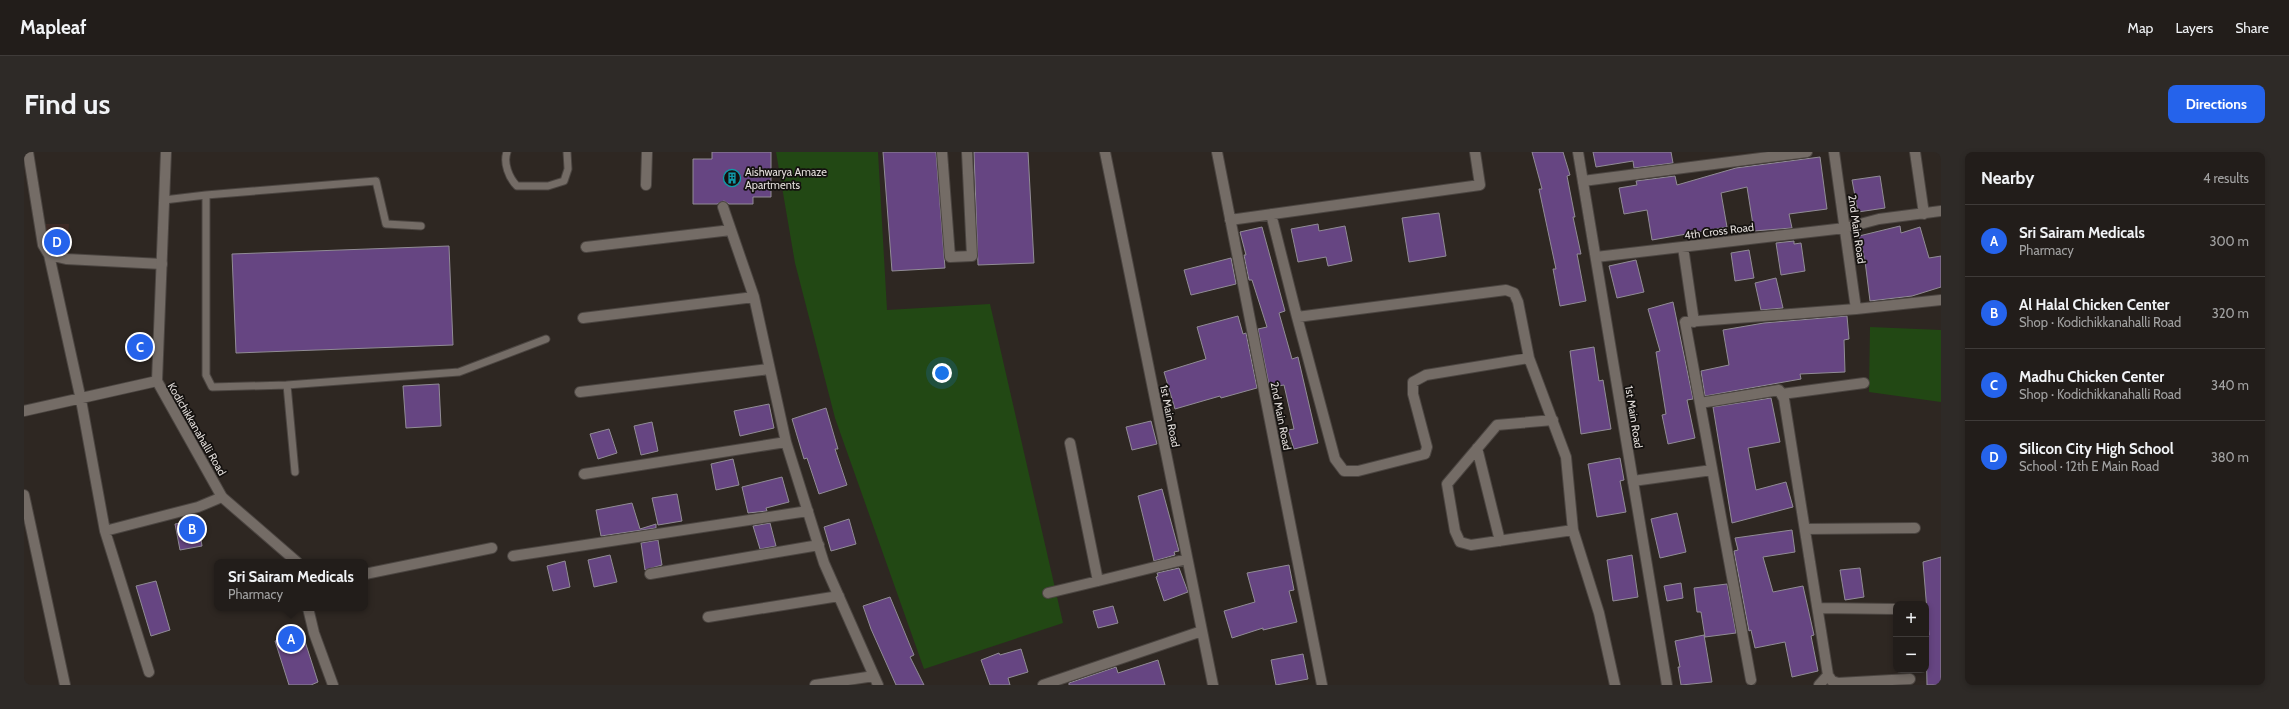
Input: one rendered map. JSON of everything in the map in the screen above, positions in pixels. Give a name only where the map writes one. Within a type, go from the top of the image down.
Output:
[{"type":"street","points":[[28,152],[43,245],[49,255],[81,400],[105,531],[149,672]]},
{"type":"street","name":"Kodichikkanahalli Road","points":[[166,152],[157,381],[222,497],[294,559]]},
{"type":"street","points":[[646,185],[647,152]]},
{"type":"street","points":[[942,152],[950,257],[972,256],[967,152]]},
{"type":"street","name":"1st Main Road","points":[[1105,152],[1213,685]]},
{"type":"street","name":"2nd Main Road","points":[[1217,152],[1322,685]]},
{"type":"street","points":[[1230,220],[1480,185],[1475,152]]},
{"type":"street","name":"1st Main Road","points":[[1578,152],[1667,685]]},
{"type":"street","points":[[1583,181],[1807,152]]},
{"type":"street","name":"2nd Main Road","points":[[1834,152],[1856,310]]},
{"type":"street","points":[[1915,152],[1924,214]]},
{"type":"street","points":[[723,207],[754,297],[786,442],[808,511],[819,545],[839,596],[876,680],[815,685]]},
{"type":"street","name":"4th Cross Road","points":[[1596,257],[1845,228],[1879,219],[1941,211]]},
{"type":"street","points":[[1271,214],[1335,459],[1344,471],[1358,471],[1425,454],[1427,447],[1413,394],[1413,382],[1426,375],[1529,358]]},
{"type":"street","points":[[586,247],[731,230]]},
{"type":"street","points":[[1683,247],[1694,322]]},
{"type":"street","points":[[49,255],[66,259],[162,264]]},
{"type":"street","points":[[1297,317],[1506,290],[1514,293],[1518,302],[1529,358],[1566,457],[1573,530],[1599,613],[1615,685]]},
{"type":"street","points":[[583,318],[754,297]]},
{"type":"street","points":[[1751,680],[1685,322],[1856,310],[1941,300]]},
{"type":"street","points":[[580,392],[769,369]]},
{"type":"street","points":[[24,411],[81,400],[157,381]]},
{"type":"street","points":[[1782,394],[1864,383]]},
{"type":"street","points":[[1700,403],[1775,389],[1779,390],[1782,394],[1828,675],[1832,681],[1838,683],[1910,679]]},
{"type":"street","points":[[1553,420],[1497,425],[1447,484],[1455,531],[1460,542],[1471,545],[1573,530]]},
{"type":"street","points":[[584,474],[786,442]]},
{"type":"street","points":[[1070,443],[1098,581]]},
{"type":"street","points":[[1477,448],[1500,541]]},
{"type":"street","points":[[1633,481],[1712,470]]},
{"type":"street","points":[[24,495],[64,685]]},
{"type":"street","points":[[105,531],[198,507],[222,497]]},
{"type":"street","points":[[513,556],[808,511]]},
{"type":"street","points":[[1805,529],[1915,528]]},
{"type":"street","points":[[650,574],[819,545]]},
{"type":"street","points":[[368,573],[492,548]]},
{"type":"street","points":[[1048,593],[1187,558]]},
{"type":"street","points":[[708,617],[839,596]]},
{"type":"street","points":[[1818,608],[1893,609]]},
{"type":"street","points":[[309,611],[314,633],[333,685]]},
{"type":"street","points":[[1043,685],[1202,631]]},
{"type":"street","points":[[1819,685],[1828,675]]},
{"type":"lane","points":[[507,152],[505,156],[511,179],[517,186],[548,186],[564,181],[568,168],[566,152]]},
{"type":"lane","points":[[164,200],[376,181],[386,224],[421,226]]},
{"type":"lane","points":[[206,196],[206,375],[212,387],[287,385],[459,372],[546,339]]},
{"type":"lane","points":[[287,385],[295,472]]},
{"type":"shaded area","points":[[41,224],[69,224],[66,261],[50,260]]},
{"type":"green space","points":[[776,152],[878,152],[887,310],[990,304],[1063,623],[924,669],[835,418],[795,263]]},
{"type":"green space","points":[[1870,327],[1941,330],[1941,402],[1869,392]]},
{"type":"building","name":"Aishwarya Amaze Apartments","points":[[712,152],[771,152],[771,197],[753,197],[753,204],[729,204],[724,201],[717,204],[693,204],[693,159],[712,159]]},
{"type":"building","points":[[883,152],[936,152],[945,268],[892,271]]},
{"type":"building","points":[[974,152],[1028,152],[1034,263],[978,265]]},
{"type":"building","points":[[1532,152],[1563,152],[1570,175],[1567,176],[1575,217],[1573,217],[1581,254],[1577,254],[1586,301],[1560,306],[1553,269],[1556,269],[1539,189],[1542,189]]},
{"type":"building","points":[[1593,152],[1671,152],[1673,163],[1634,168],[1633,161],[1596,167]]},
{"type":"building","points":[[1820,157],[1827,209],[1789,214],[1792,228],[1754,231],[1747,187],[1721,193],[1727,227],[1652,240],[1647,210],[1624,214],[1619,188],[1637,185],[1636,181],[1675,176],[1677,185],[1736,168]]},
{"type":"building","points":[[1880,176],[1885,208],[1858,212],[1852,180]]},
{"type":"building","points":[[1439,213],[1446,256],[1409,262],[1402,218]]},
{"type":"building","points":[[1318,224],[1319,231],[1345,226],[1352,261],[1328,266],[1326,257],[1298,262],[1291,229]]},
{"type":"building","points":[[1900,226],[1901,233],[1920,227],[1929,258],[1941,256],[1941,287],[1912,296],[1870,301],[1865,261],[1859,236]]},
{"type":"building","points":[[1262,227],[1285,311],[1279,313],[1292,359],[1298,357],[1318,443],[1294,449],[1288,430],[1294,429],[1284,385],[1278,386],[1278,383],[1269,385],[1258,329],[1267,327],[1252,280],[1249,280],[1244,255],[1246,255],[1240,232]]},
{"type":"building","points":[[1794,241],[1794,244],[1801,243],[1805,271],[1781,275],[1776,243]]},
{"type":"building","points":[[449,246],[453,345],[236,353],[232,254]]},
{"type":"building","points":[[1749,250],[1754,278],[1735,281],[1731,253]]},
{"type":"building","points":[[1231,258],[1236,284],[1191,295],[1184,270]]},
{"type":"building","points":[[1636,260],[1644,292],[1617,298],[1609,266]]},
{"type":"building","points":[[1776,278],[1783,308],[1761,310],[1755,283]]},
{"type":"building","points":[[1673,302],[1693,399],[1687,400],[1695,438],[1668,444],[1662,415],[1666,414],[1656,352],[1660,351],[1648,309]]},
{"type":"building","points":[[1238,316],[1243,334],[1246,333],[1257,388],[1221,398],[1220,396],[1175,409],[1164,372],[1206,359],[1197,327]]},
{"type":"building","points":[[1847,316],[1849,339],[1844,340],[1845,372],[1800,374],[1801,379],[1705,396],[1701,371],[1729,365],[1723,330],[1764,323]]},
{"type":"building","points":[[1594,347],[1599,381],[1603,380],[1611,429],[1581,434],[1570,351]]},
{"type":"building","points":[[439,384],[441,426],[406,428],[403,386]]},
{"type":"building","points":[[1771,398],[1780,442],[1748,448],[1756,490],[1786,482],[1793,507],[1732,523],[1713,407]]},
{"type":"building","points":[[769,404],[774,428],[740,436],[734,411]]},
{"type":"building","points":[[826,408],[838,449],[835,449],[847,485],[819,494],[807,458],[804,459],[792,419]]},
{"type":"building","points":[[1151,421],[1157,444],[1132,450],[1126,427]]},
{"type":"building","points":[[652,422],[658,451],[641,455],[634,426]]},
{"type":"building","points":[[609,429],[617,453],[598,459],[590,434]]},
{"type":"building","points":[[1620,458],[1624,480],[1620,481],[1626,512],[1597,517],[1588,464]]},
{"type":"building","points":[[733,459],[739,485],[716,490],[711,464]]},
{"type":"building","points":[[782,477],[789,502],[766,508],[767,511],[748,513],[742,487]]},
{"type":"building","points":[[1162,489],[1179,551],[1174,552],[1175,555],[1154,561],[1138,496]]},
{"type":"building","points":[[677,494],[682,521],[658,525],[652,498]]},
{"type":"building","points":[[632,503],[640,529],[656,524],[656,528],[601,536],[596,510]]},
{"type":"building","points":[[1677,513],[1686,552],[1660,558],[1651,519]]},
{"type":"building","points":[[849,519],[856,544],[831,551],[824,527]]},
{"type":"building","points":[[198,520],[202,546],[180,550],[175,524]]},
{"type":"building","points":[[770,523],[776,546],[760,549],[753,526]]},
{"type":"building","points":[[1792,530],[1795,552],[1763,557],[1773,592],[1803,586],[1814,635],[1811,636],[1818,671],[1792,677],[1785,642],[1755,648],[1751,630],[1749,631],[1734,551],[1738,550],[1735,538]]},
{"type":"building","points":[[658,540],[662,565],[645,570],[641,543]]},
{"type":"building","points":[[610,555],[617,582],[594,587],[588,560]]},
{"type":"building","points":[[1632,555],[1638,597],[1613,601],[1607,560]]},
{"type":"building","points":[[1941,557],[1941,685],[1927,685],[1927,673],[1929,673],[1929,601],[1926,601],[1923,562]]},
{"type":"building","points":[[565,561],[570,587],[553,591],[547,566]]},
{"type":"building","points":[[1289,565],[1294,590],[1289,591],[1297,622],[1263,630],[1263,628],[1232,638],[1224,611],[1255,602],[1247,573]]},
{"type":"building","points":[[1179,568],[1188,592],[1164,601],[1156,577],[1158,576],[1157,573]]},
{"type":"building","points":[[1860,568],[1864,597],[1845,600],[1840,570]]},
{"type":"building","points":[[156,581],[170,630],[151,636],[136,586]]},
{"type":"building","points":[[1681,583],[1683,598],[1667,601],[1664,586]]},
{"type":"building","points":[[1727,584],[1736,633],[1705,637],[1701,612],[1697,612],[1694,588]]},
{"type":"building","points":[[890,597],[914,655],[910,657],[924,685],[896,685],[871,629],[863,606]]},
{"type":"building","points":[[1113,606],[1118,623],[1098,628],[1093,611]]},
{"type":"building","points":[[302,632],[318,682],[311,685],[289,685],[275,641]]},
{"type":"building","points":[[1704,635],[1712,682],[1681,685],[1678,667],[1680,667],[1675,641]]},
{"type":"building","points":[[1021,649],[1028,672],[1008,678],[1010,685],[990,685],[981,660],[999,653],[1000,655]]},
{"type":"building","points":[[1303,654],[1308,679],[1276,685],[1271,660]]},
{"type":"building","points":[[1158,660],[1165,685],[1069,685],[1069,683],[1116,667],[1118,673]]},
{"type":"place","name":"Aishwarya Amaze Apartments","points":[[732,178]]},
{"type":"place","name":"Silicon City High School","points":[[57,242]]},
{"type":"place","name":"Madhu Chicken Center","points":[[140,347]]},
{"type":"place","name":"Al Halal Chicken Center","points":[[192,529]]},
{"type":"place","name":"Sri Sairam Medicals","points":[[291,639]]}]
